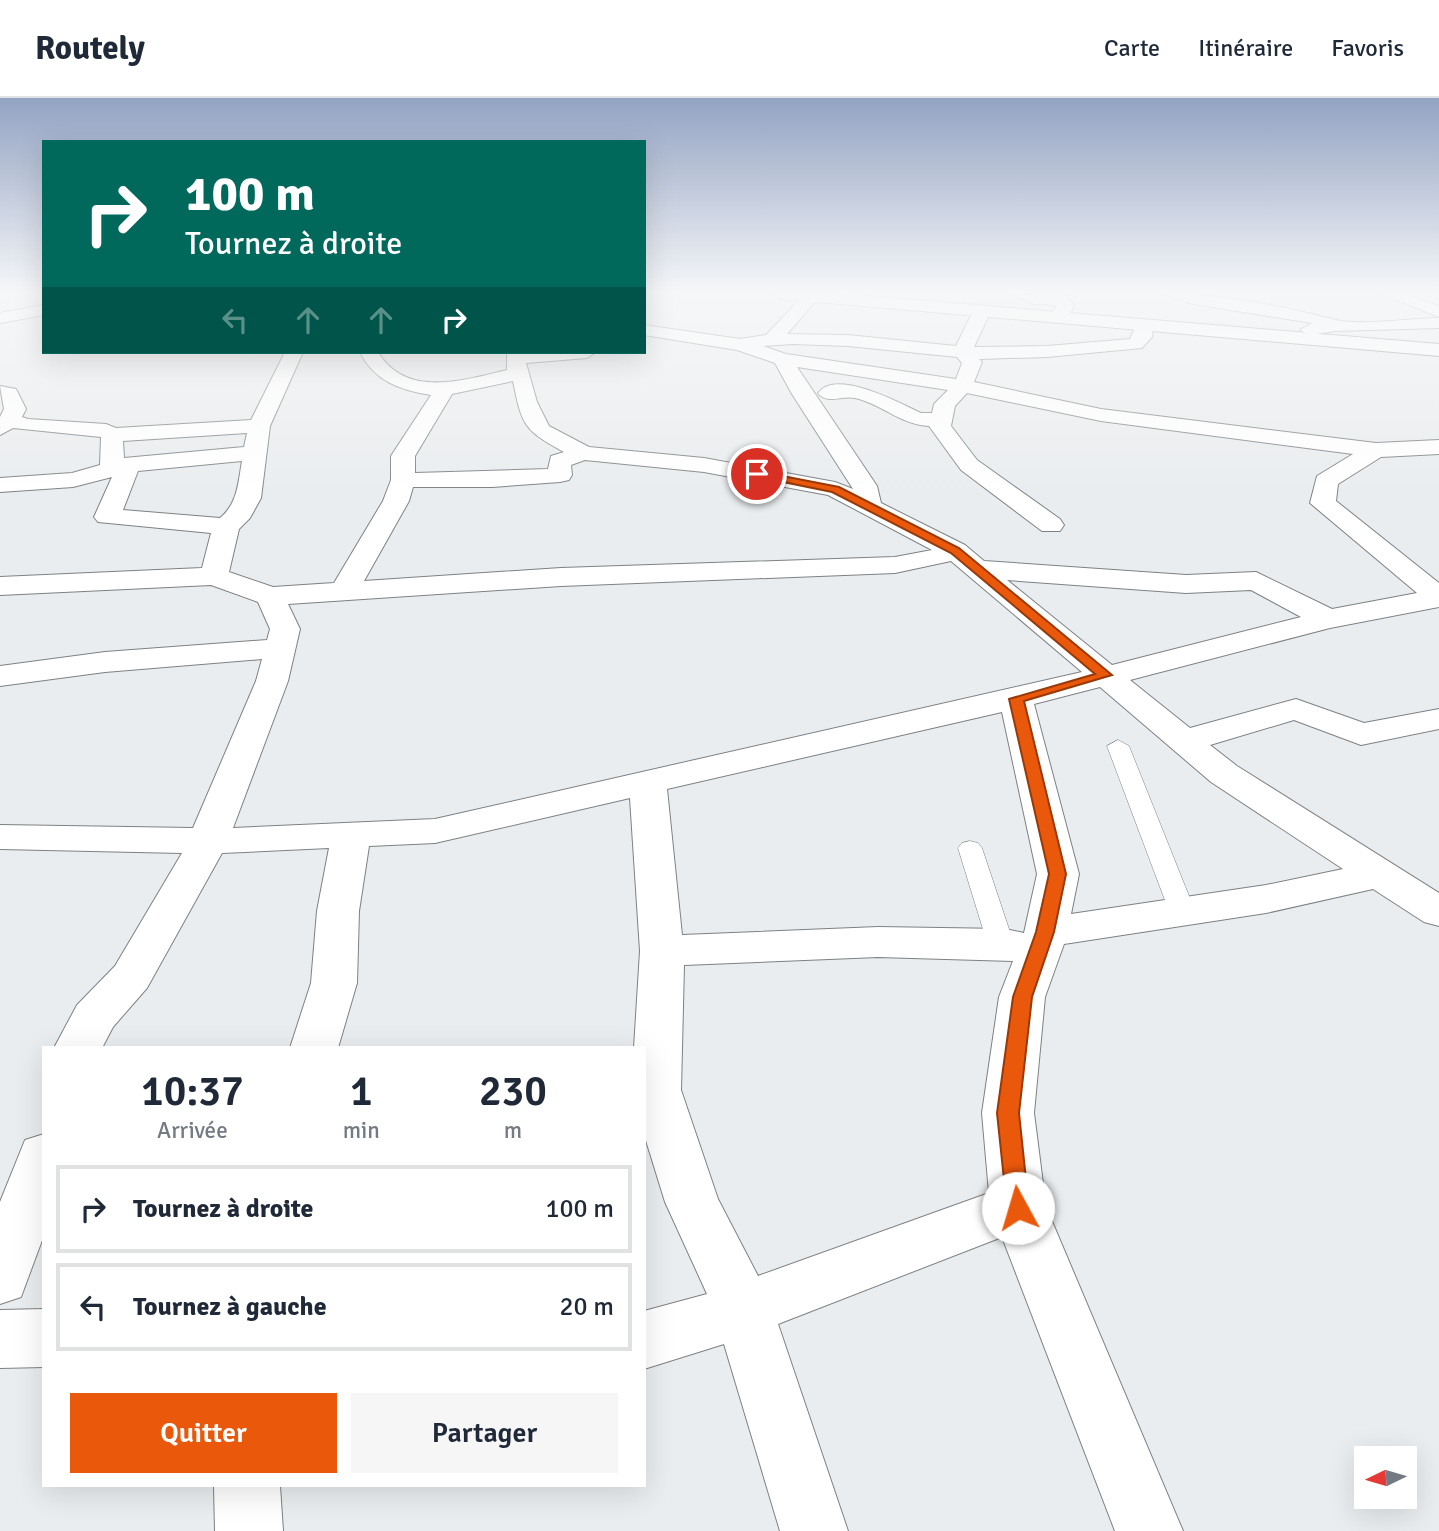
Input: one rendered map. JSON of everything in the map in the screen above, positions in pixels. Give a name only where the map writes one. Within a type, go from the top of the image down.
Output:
[{"type":"street","points":[[214,576],[226,526],[241,513],[248,498],[256,439],[291,361]]},
{"type":"street","points":[[373,361],[391,378],[418,388],[444,390],[517,361],[527,401],[540,430],[583,453],[704,465],[757,474],[835,489],[869,506],[966,560],[1224,774],[1439,912]]},
{"type":"street","points":[[784,361],[802,394],[865,486],[869,506]]},
{"type":"street","points":[[796,361],[964,386],[1101,415],[1376,450],[1439,447]]},
{"type":"street","points":[[971,361],[964,386],[945,404],[940,426],[969,466],[1051,525]]},
{"type":"street","points":[[344,591],[396,501],[403,480],[403,456],[444,390]]},
{"type":"street","points":[[802,394],[857,391],[917,419],[942,420]]},
{"type":"street","points":[[0,392],[9,393],[15,409],[5,424]]},
{"type":"street","points":[[5,424],[106,431],[112,435],[256,439]]},
{"type":"street","points":[[112,435],[112,465],[128,465]]},
{"type":"street","points":[[0,485],[73,480],[128,465],[256,439]]},
{"type":"street","points":[[1376,450],[1326,481],[1323,503],[1439,598]]},
{"type":"street","points":[[403,480],[492,480],[560,475],[559,461],[583,453]]},
{"type":"street","points":[[128,465],[120,492],[107,517],[226,526]]},
{"type":"street","points":[[0,586],[214,576],[270,596],[561,577],[895,565],[934,558],[1186,584],[1255,581],[1328,619]]},
{"type":"street","points":[[80,1046],[94,1017],[131,976],[155,938],[208,841],[272,681],[285,629],[270,596]]},
{"type":"street","points":[[0,837],[208,841],[435,831],[1016,699],[1328,619],[1439,598]]},
{"type":"street","points":[[0,676],[105,662],[280,648]]},
{"type":"street","points":[[1016,699],[1058,874],[1030,943],[1008,1113],[1018,1208],[1149,1531]]},
{"type":"street","points":[[1184,741],[1296,709],[1361,734],[1439,719]]},
{"type":"street","points":[[649,782],[662,951],[656,1090],[692,1202],[743,1307],[814,1531]]},
{"type":"street","points":[[315,1046],[334,983],[338,911],[351,835]]},
{"type":"street","points":[[662,951],[878,942],[1030,943],[1182,911],[1266,900],[1381,874]]},
{"type":"street","points":[[0,1278],[42,1162]]},
{"type":"street","points":[[646,1339],[717,1319],[743,1307],[1018,1208]]},
{"type":"street","points":[[0,1339],[42,1338]]},
{"type":"street","points":[[247,1487],[249,1531]]},
{"type":"lane","points":[[1118,746],[1182,911]]},
{"type":"lane","points":[[970,848],[999,939],[1030,943]]},
{"type":"route","points":[[757,474],[835,489],[955,551],[1105,675],[1016,699],[1058,874],[1045,932],[1022,997],[1008,1113],[1018,1208]]}]
